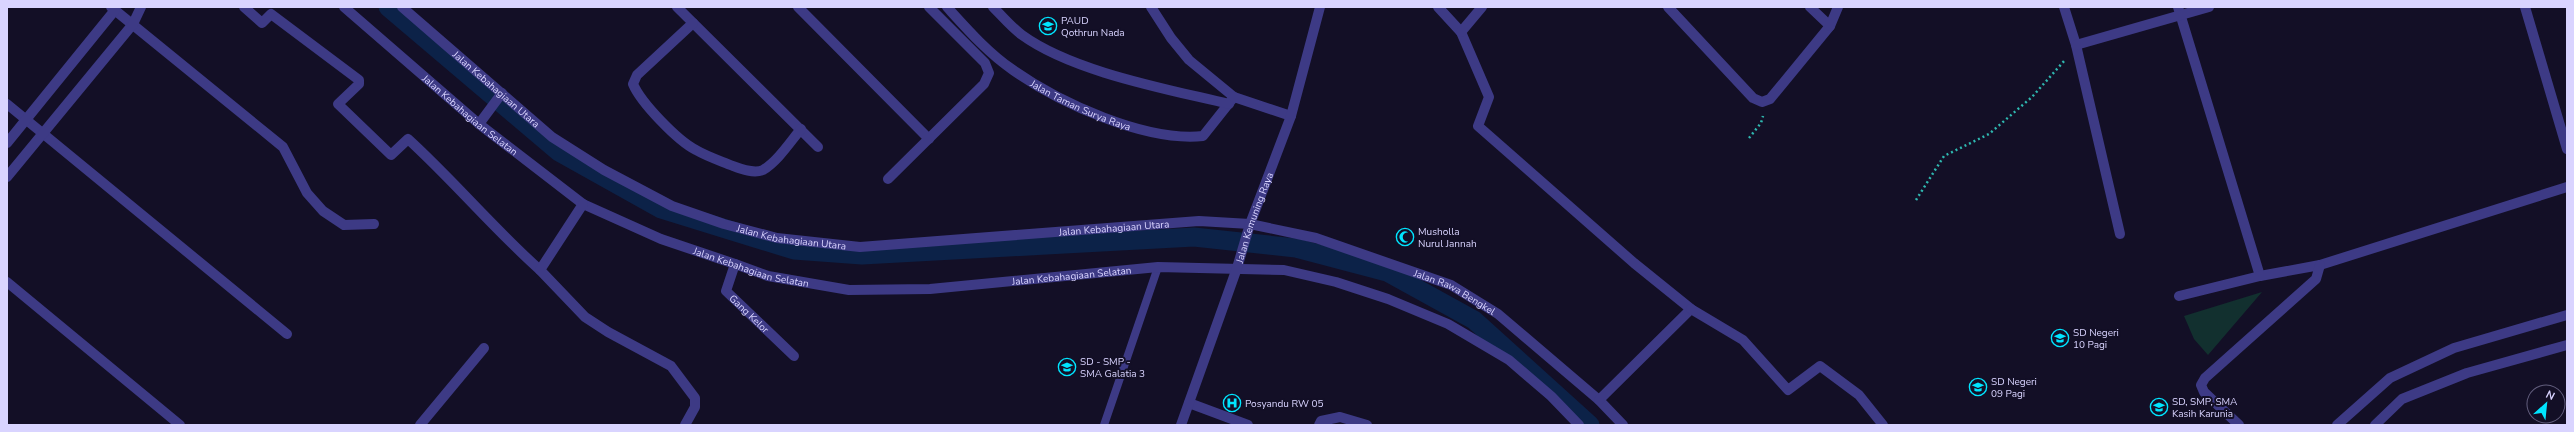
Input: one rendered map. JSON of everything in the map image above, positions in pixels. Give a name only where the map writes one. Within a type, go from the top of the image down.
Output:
[{"type":"street","points":[[7,177],[133,24],[141,7]]},
{"type":"street","points":[[244,7],[262,23],[271,14],[359,80],[359,84],[338,104],[356,123],[391,155],[408,139],[446,173],[509,242],[540,270],[585,317],[608,332],[670,366],[695,398],[695,407],[685,425]]},
{"type":"street","name":"Jalan Kebahagiaan Selatan","points":[[344,7],[481,122],[584,204],[661,239],[768,276],[849,290],[930,289],[1158,268],[1237,268]]},
{"type":"street","name":"Jalan Kebahagiaan Utara","points":[[402,7],[501,95],[552,136],[618,178],[672,206],[724,224],[777,238],[860,247],[1199,221],[1249,227]]},
{"type":"street","points":[[677,7],[818,147]]},
{"type":"street","points":[[798,7],[929,139]]},
{"type":"street","points":[[888,179],[984,84],[989,73],[985,63],[929,7]]},
{"type":"street","name":"Jalan Taman Surya Raya","points":[[947,7],[1012,70],[1060,99],[1139,130],[1186,138],[1203,136],[1232,100]]},
{"type":"street","points":[[994,7],[1021,35],[1053,52],[1139,82],[1232,100],[1290,116]]},
{"type":"street","points":[[1151,7],[1171,38],[1189,60],[1232,100]]},
{"type":"street","name":"Jalan Kemuning Raya","points":[[1181,425],[1237,268],[1249,227],[1290,116],[1320,7]]},
{"type":"street","points":[[1438,7],[1461,32],[1488,97],[1478,126],[1634,263],[1691,309],[1743,340],[1788,390],[1820,366],[1859,396],[1883,425]]},
{"type":"street","points":[[1461,32],[1482,7]]},
{"type":"street","points":[[1668,7],[1753,98],[1762,102],[1770,99],[1830,26],[1838,7]]},
{"type":"street","points":[[1810,7],[1830,26]]},
{"type":"street","points":[[2064,7],[2076,45],[2120,234]]},
{"type":"street","points":[[2076,45],[2180,11],[2209,7]]},
{"type":"street","points":[[2525,7],[2567,149]]},
{"type":"street","points":[[7,143],[113,8],[283,147],[307,193],[323,211],[344,225],[374,224]]},
{"type":"street","points":[[2180,11],[2260,276]]},
{"type":"street","points":[[693,23],[637,76],[633,84],[637,94],[661,121],[694,150],[738,168],[756,171],[762,170],[775,159],[801,129]]},
{"type":"street","points":[[481,122],[501,95]]},
{"type":"street","points":[[7,104],[287,334]]},
{"type":"street","points":[[2179,296],[2260,276],[2320,265],[2567,187]]},
{"type":"street","points":[[540,270],[584,204]]},
{"type":"street","name":"Jalan Rawa Bengkel","points":[[1249,227],[1316,238],[1451,286],[1498,314],[1600,400],[1622,425]]},
{"type":"street","name":"Gang Kelor","points":[[734,264],[726,291],[794,356]]},
{"type":"street","points":[[2239,425],[2204,392],[2201,385],[2205,378],[2316,279],[2320,265]]},
{"type":"street","points":[[1237,268],[1284,270],[1336,282],[1388,299],[1448,324],[1508,360],[1552,396],[1579,425]]},
{"type":"street","points":[[7,282],[180,425]]},
{"type":"street","points":[[1600,400],[1691,309]]},
{"type":"street","points":[[2337,425],[2390,378],[2404,371],[2454,348],[2567,315]]},
{"type":"street","points":[[2376,425],[2402,399],[2467,373],[2567,345]]},
{"type":"street","points":[[420,425],[484,348]]},
{"type":"street","points":[[1189,403],[1248,425]]},
{"type":"street","points":[[1319,425],[1322,421],[1340,418],[1367,425]]},
{"type":"lane","points":[[1104,425],[1158,268]]},
{"type":"path","points":[[1916,200],[1944,156],[1989,134],[2032,97],[2055,73],[2076,45]]},
{"type":"path","points":[[1749,138],[1761,123],[1764,113],[1762,102]]},
{"type":"green space","points":[[2262,292],[2208,355],[2194,339],[2184,316]]},
{"type":"waterway","points":[[388,7],[559,152],[661,209],[794,250],[862,255],[1194,237],[1296,248],[1387,272],[1474,320],[1590,425]]},
{"type":"place","name":"PAUD Qothrun Nada","points":[[1048,26]]},
{"type":"place","name":"Musholla Nurul Jannah","points":[[1405,237]]},
{"type":"place","name":"SD Negeri 10 Pagi","points":[[2060,338]]},
{"type":"place","name":"SD - SMP - SMA Galatia 3","points":[[1067,367]]},
{"type":"place","name":"SD Negeri 09 Pagi","points":[[1978,387]]},
{"type":"place","name":"Posyandu RW 05","points":[[1232,403]]},
{"type":"place","name":"SD, SMP, SMA Kasih Karunia","points":[[2159,407]]}]
